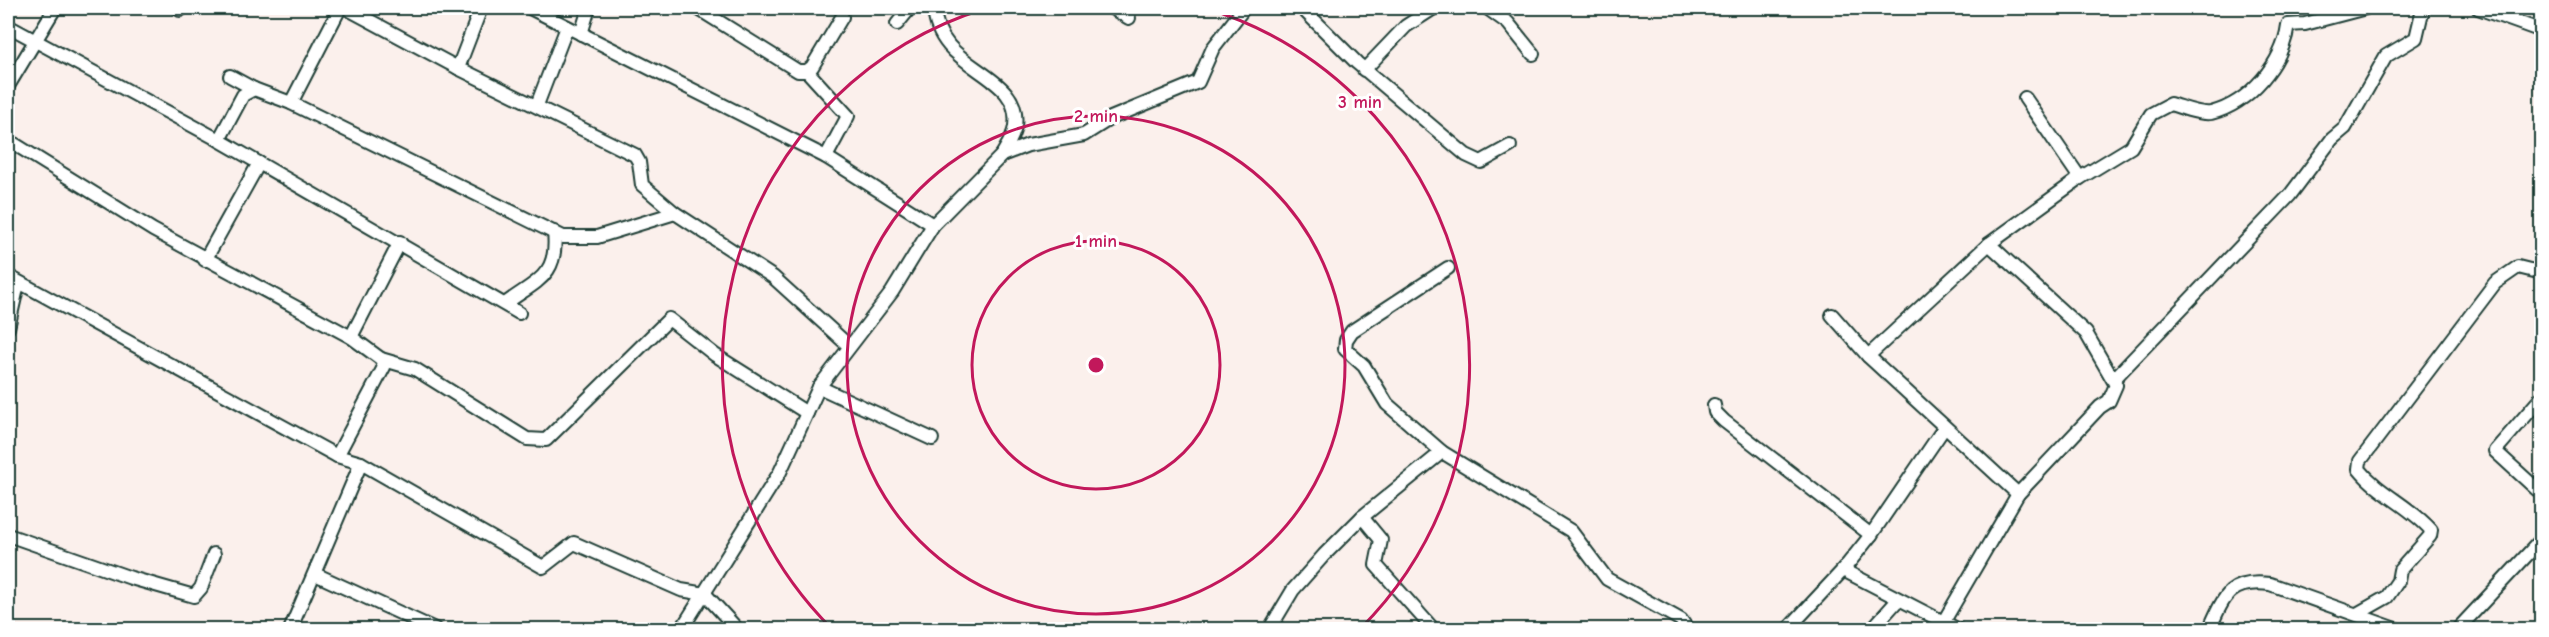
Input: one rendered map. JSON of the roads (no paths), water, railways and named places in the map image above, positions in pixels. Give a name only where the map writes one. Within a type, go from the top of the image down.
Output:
[{"type":"street","points":[[8,86],[55,8]]},
{"type":"street","points":[[291,103],[340,8]]},
{"type":"street","points":[[346,8],[458,68],[635,155],[639,162],[642,185],[675,213],[772,277],[849,346]]},
{"type":"street","points":[[458,68],[481,8]]},
{"type":"street","points":[[530,8],[826,157],[933,225]]},
{"type":"street","points":[[580,34],[589,8]]},
{"type":"street","points":[[696,8],[798,70],[807,71],[848,117],[826,157]]},
{"type":"street","points":[[897,24],[910,8]]},
{"type":"street","points":[[681,630],[780,472],[819,387],[892,292],[933,225],[1002,155],[1015,128],[1016,109],[1011,95],[947,44],[940,31],[934,8]]},
{"type":"street","points":[[1112,8],[1129,18]]},
{"type":"street","points":[[1002,155],[1028,145],[1084,135],[1111,118],[1198,82],[1213,48],[1244,8]]},
{"type":"street","points":[[1302,8],[1364,70],[1414,109],[1466,155],[1481,162],[1510,146]]},
{"type":"street","points":[[1364,70],[1406,26],[1434,8]]},
{"type":"street","points":[[1487,8],[1508,23],[1533,54]]},
{"type":"street","points":[[1868,356],[1989,244],[2080,178],[2131,147],[2151,114],[2170,104],[2209,114],[2237,102],[2271,70],[2280,56],[2288,25],[2305,24],[2366,8]]},
{"type":"street","points":[[2114,379],[2289,195],[2332,139],[2345,128],[2386,56],[2416,38],[2423,8]]},
{"type":"street","points":[[2478,8],[2541,31]]},
{"type":"street","points":[[807,71],[812,67],[842,17]]},
{"type":"street","points":[[8,26],[219,140],[400,242],[519,313]]},
{"type":"street","points":[[537,105],[567,27]]},
{"type":"street","points":[[230,76],[254,89],[291,103],[563,237],[597,237],[675,213]]},
{"type":"street","points":[[219,140],[243,94],[254,89]]},
{"type":"street","points":[[2025,98],[2080,178]]},
{"type":"street","points":[[8,140],[205,260],[351,338],[381,359],[415,369],[527,439],[546,441],[669,319],[715,355],[807,413]]},
{"type":"street","points":[[205,260],[259,163]]},
{"type":"street","points":[[505,304],[543,278],[554,258],[554,232]]},
{"type":"street","points":[[351,338],[400,242]]},
{"type":"street","points":[[1944,621],[2018,494],[2100,407],[2109,401],[2116,385],[2086,333],[1989,244]]},
{"type":"street","points":[[2356,614],[2387,597],[2398,581],[2400,570],[2430,536],[2431,530],[2421,519],[2369,482],[2359,469],[2360,461],[2495,283],[2518,267],[2541,273]]},
{"type":"street","points":[[1448,268],[1352,331],[1346,340],[1345,349],[1364,366],[1387,404],[1442,452],[1571,531],[1607,579],[1681,620],[1688,630]]},
{"type":"street","points":[[8,328],[13,280],[337,456],[361,463],[543,567],[574,543],[681,590],[705,594],[738,630]]},
{"type":"street","points":[[1832,315],[1868,356],[2018,494]]},
{"type":"street","points":[[337,456],[384,367],[381,359]]},
{"type":"street","points":[[819,387],[932,439]]},
{"type":"street","points":[[2541,397],[2495,451],[2541,494]]},
{"type":"street","points":[[1714,405],[1715,412],[1724,421],[1871,535]]},
{"type":"street","points":[[1787,630],[1843,570],[1871,535],[1944,428]]},
{"type":"street","points":[[1269,630],[1293,590],[1362,518],[1442,452]]},
{"type":"street","points":[[290,630],[361,463]]},
{"type":"street","points":[[1362,518],[1381,540],[1376,565],[1434,630]]},
{"type":"street","points":[[8,535],[131,578],[194,596],[201,588],[214,554]]},
{"type":"street","points":[[2457,630],[2541,539]]},
{"type":"street","points":[[1843,570],[1959,630]]},
{"type":"street","points":[[315,574],[434,628]]},
{"type":"street","points":[[2209,630],[2228,595],[2238,585],[2248,581],[2270,584],[2399,630]]},
{"type":"street","points":[[1871,630],[1898,600]]}]
